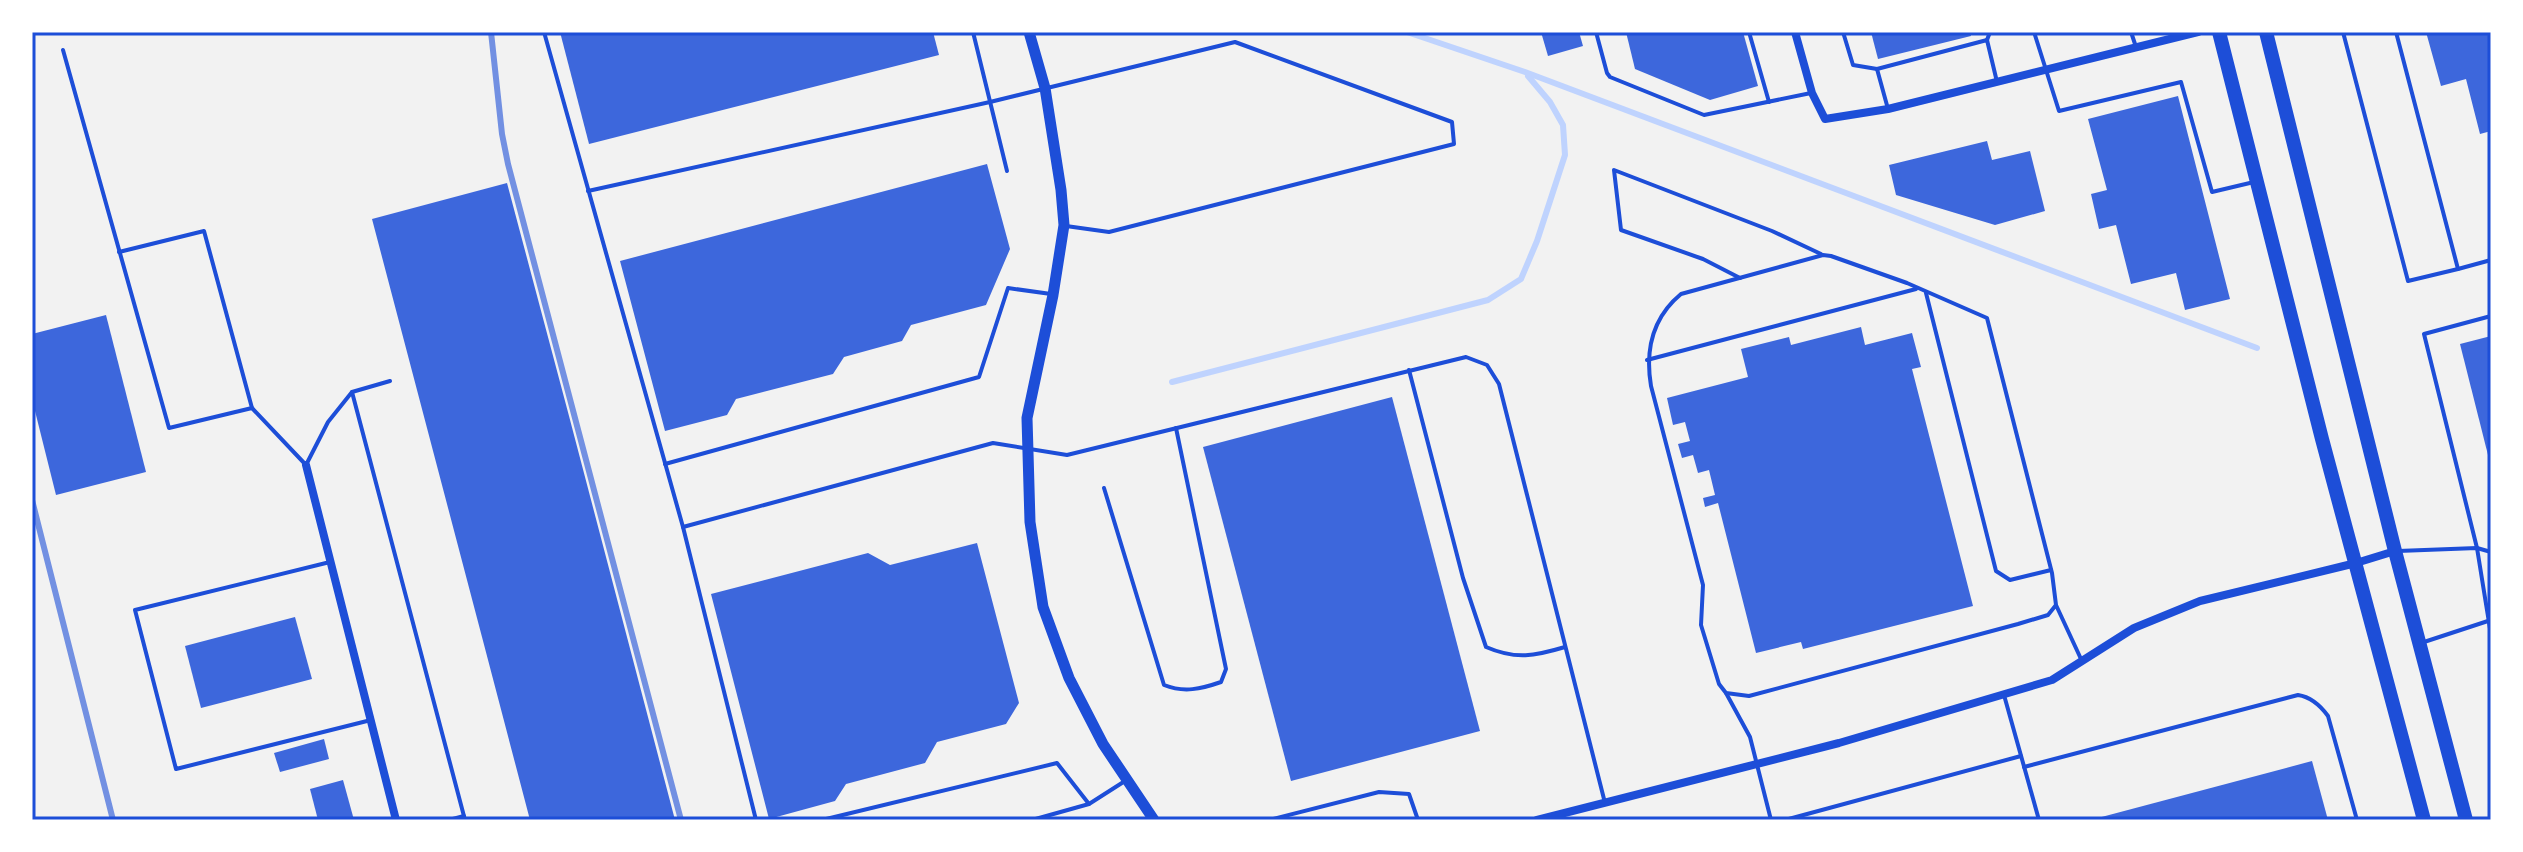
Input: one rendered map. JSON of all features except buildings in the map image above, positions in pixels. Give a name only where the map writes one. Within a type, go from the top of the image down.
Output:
[{"type":"main road","points":[[2219,32],[2424,820]]},
{"type":"main road","points":[[2266,32],[2395,551],[2466,820]]},
{"type":"street","points":[[1029,32],[1045,88],[1064,225],[1027,418],[1030,522],[1043,607],[1069,678],[1103,744],[1154,820]]},
{"type":"street","points":[[1795,32],[1812,93],[1825,119],[1888,109],[2198,32]]},
{"type":"street","points":[[306,465],[396,820]]},
{"type":"street","points":[[1537,820],[1839,743],[2052,680],[2134,628],[2200,601],[2395,551]]},
{"type":"lane","points":[[544,32],[683,527],[756,820]]},
{"type":"lane","points":[[973,32],[1007,171]]},
{"type":"lane","points":[[1596,32],[1610,77],[1704,115],[1812,93]]},
{"type":"lane","points":[[1749,32],[1769,102]]},
{"type":"lane","points":[[1843,32],[1853,65],[1877,69],[1987,40]]},
{"type":"lane","points":[[1990,32],[1987,40],[1997,82]]},
{"type":"lane","points":[[2034,32],[2059,111],[2181,82],[2212,192],[2256,182]]},
{"type":"lane","points":[[2131,32],[2136,47]]},
{"type":"lane","points":[[2343,32],[2408,281],[2491,260]]},
{"type":"lane","points":[[2396,32],[2458,269]]},
{"type":"lane","points":[[588,191],[990,102],[1235,42],[1452,122],[1454,144],[1109,232],[1064,225]]},
{"type":"lane","points":[[63,50],[169,428],[252,408]]},
{"type":"lane","points":[[1877,69],[1888,109]]},
{"type":"lane","points":[[1740,278],[1703,259],[1621,230],[1614,170],[1772,231],[1823,255],[1918,288],[1987,318],[2051,570],[2056,605],[2082,661]]},
{"type":"lane","points":[[119,252],[204,231],[252,408],[306,465],[328,422],[352,392],[390,381]]},
{"type":"lane","points":[[1771,820],[1750,737],[1719,684],[1701,625],[1703,585],[1647,360],[1652,338],[1666,306],[1681,294],[1823,255]]},
{"type":"lane","points":[[665,464],[979,377],[1008,288],[1053,295]]},
{"type":"lane","points":[[1647,360],[1918,288]]},
{"type":"lane","points":[[1925,291],[1996,571],[2010,580],[2051,570]]},
{"type":"lane","points":[[2491,316],[2424,334],[2477,548],[2491,635]]},
{"type":"lane","points":[[683,527],[993,443],[1067,455],[1466,357],[1487,365],[1499,384],[1605,803]]},
{"type":"lane","points":[[1409,370],[1463,578],[1486,647],[1506,656],[1540,654],[1565,647]]},
{"type":"lane","points":[[352,392],[465,818],[449,820]]},
{"type":"lane","points":[[1104,488],[1164,685],[1178,691],[1221,682],[1226,669],[1176,428]]},
{"type":"lane","points":[[2395,551],[2477,548],[2491,552]]},
{"type":"lane","points":[[331,562],[135,610],[176,769],[371,720]]},
{"type":"lane","points":[[1726,693],[1749,696],[2018,624],[2048,615],[2056,605]]},
{"type":"lane","points":[[2420,643],[2489,621]]},
{"type":"lane","points":[[2004,694],[2039,820]]},
{"type":"lane","points":[[2024,767],[2298,695],[2307,696],[2328,716],[2357,820]]},
{"type":"lane","points":[[1785,820],[2021,756]]},
{"type":"lane","points":[[822,820],[1057,763],[1089,804]]},
{"type":"lane","points":[[1032,820],[1089,804],[1127,780]]},
{"type":"lane","points":[[1269,820],[1379,792],[1409,794],[1418,820]]},
{"type":"waterway","points":[[1407,32],[1525,72],[2257,348]]},
{"type":"waterway","points":[[1172,382],[1488,300],[1521,279],[1565,155],[1563,125],[1550,102],[1528,76]]},
{"type":"railway","points":[[491,32],[508,164],[681,820]]},
{"type":"railway","points":[[32,500],[113,820]]}]
